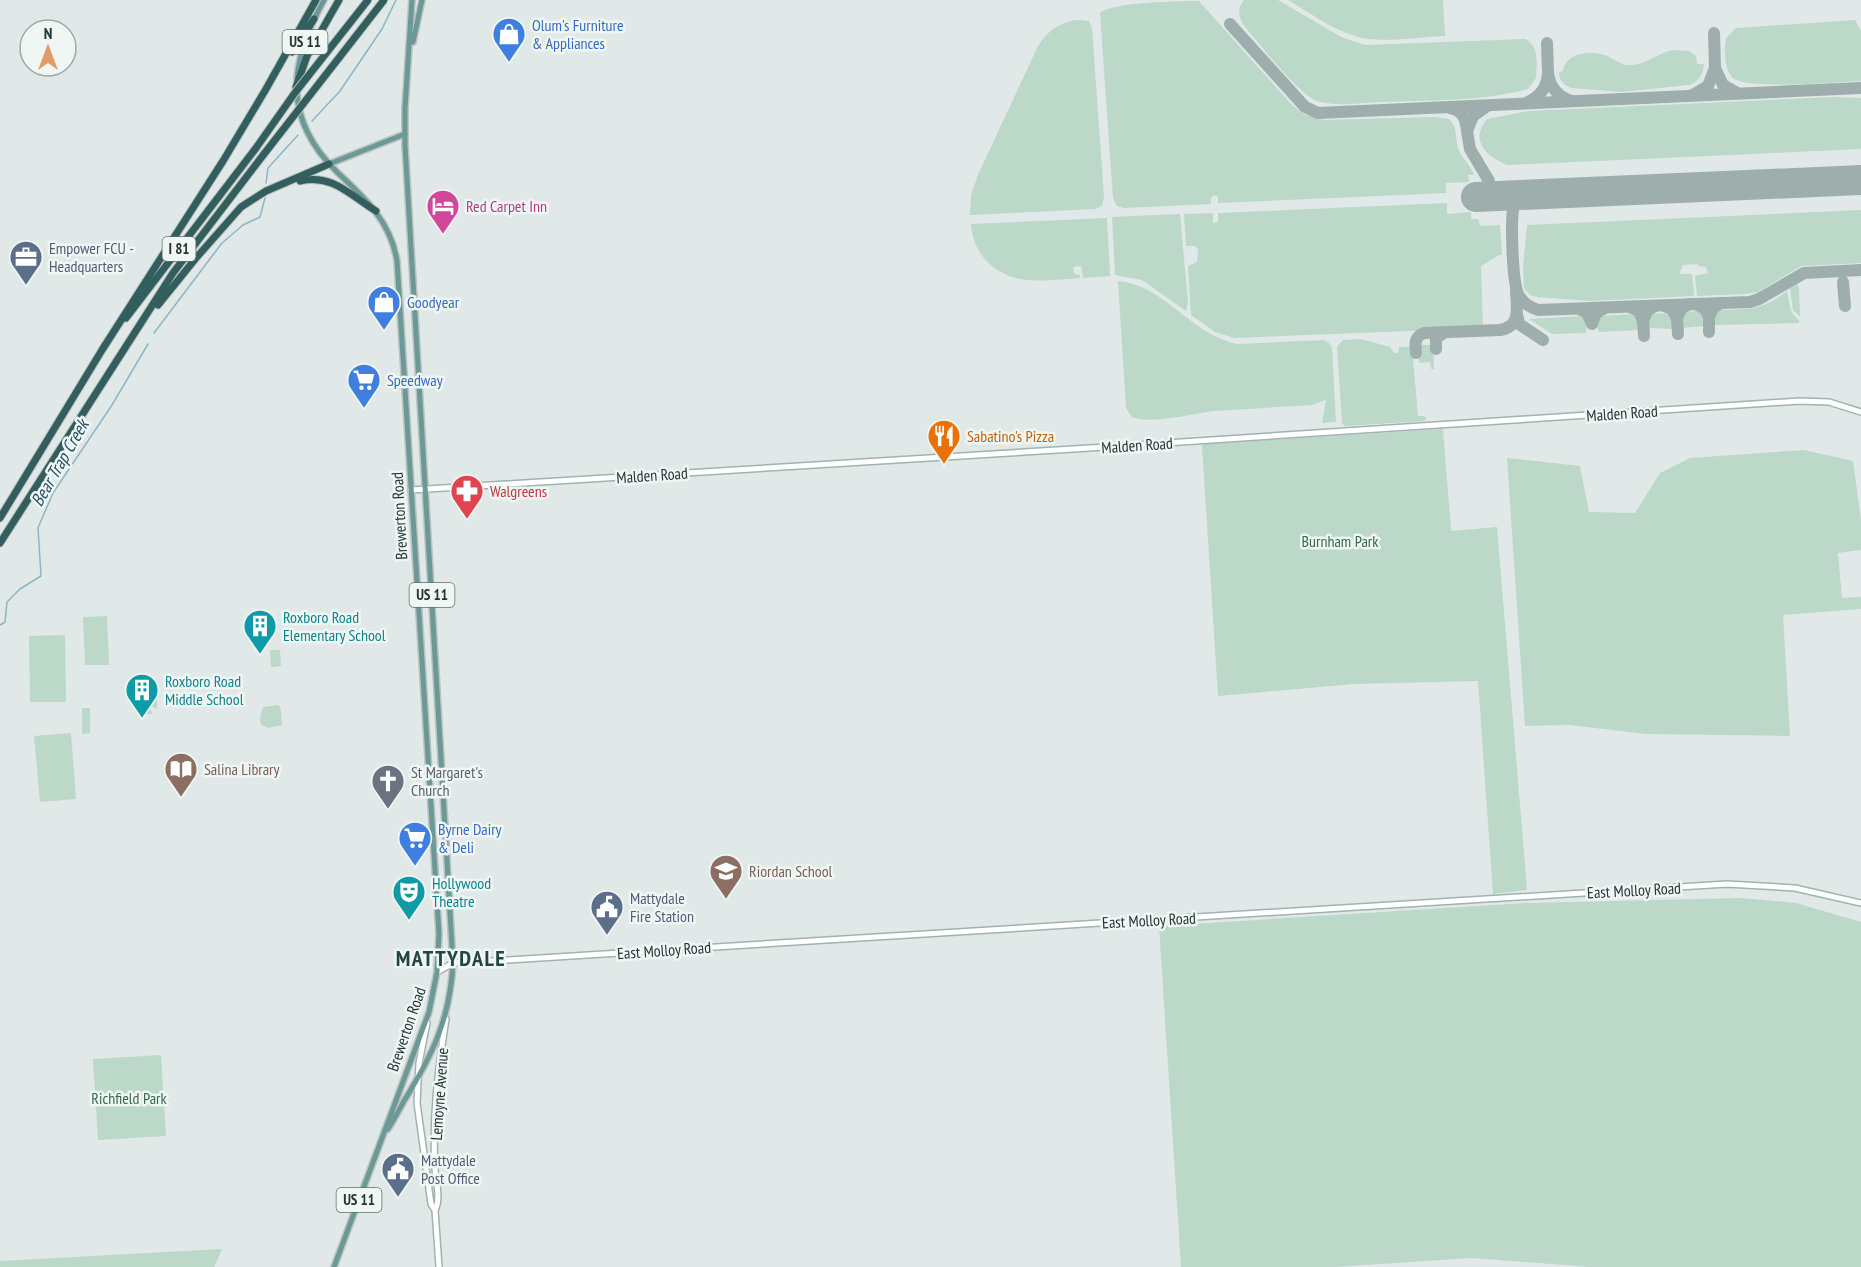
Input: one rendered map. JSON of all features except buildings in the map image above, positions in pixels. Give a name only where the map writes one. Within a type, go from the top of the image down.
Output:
[{"type":"highway","points":[[266,89],[316,0]]},
{"type":"highway","points":[[296,87],[307,56],[339,0]]},
{"type":"highway","name":"I 81","points":[[0,518],[102,350],[256,148],[294,94],[368,0]]},
{"type":"highway","name":"I 81","points":[[0,543],[174,273],[384,0]]},
{"type":"highway","points":[[102,350],[266,89],[314,19]]},
{"type":"highway","points":[[134,335],[234,214],[252,199],[329,164]]},
{"type":"highway","points":[[280,185],[320,179],[340,186],[376,211]]},
{"type":"main road","name":"Brewerton Road","points":[[324,0],[314,19],[296,74],[298,105],[304,127],[329,164],[376,211],[386,225],[397,261],[439,934],[437,972],[429,1012],[334,1267]]},
{"type":"main road","name":"Brewerton Road","points":[[385,1133],[435,1048],[447,1012],[452,988],[453,963],[405,135],[412,0]]},
{"type":"main road","points":[[408,64],[422,0]]},
{"type":"main road","points":[[329,164],[405,135]]},
{"type":"street","name":"Malden Road","points":[[411,490],[1049,451],[1799,401],[1830,402],[1861,412]]},
{"type":"street","name":"East Molloy Road","points":[[437,972],[453,963],[1727,884],[1795,888],[1861,903]]},
{"type":"street","name":"Lemoyne Avenue","points":[[429,1012],[420,1057],[418,1114],[431,1204],[435,1210],[439,1267]]},
{"type":"street","name":"Lemoyne Avenue","points":[[435,1210],[438,1204],[435,1167],[435,1107],[447,1012]]},
{"type":"green space","points":[[1244,0],[1278,0],[1341,37],[1365,45],[1525,39],[1535,50],[1536,78],[1528,89],[1473,98],[1349,104],[1317,101],[1294,83],[1241,21],[1239,11]]},
{"type":"green space","points":[[1288,0],[1443,0],[1445,36],[1387,40],[1364,38],[1337,29]]},
{"type":"green space","points":[[1199,1],[1292,105],[1305,115],[1324,120],[1434,117],[1449,119],[1455,129],[1459,152],[1474,175],[1468,175],[1469,182],[1446,183],[1446,193],[1218,203],[1218,197],[1214,195],[1211,198],[1211,204],[1124,208],[1117,206],[1113,198],[1100,13],[1107,9],[1132,4]]},
{"type":"green space","points":[[1077,20],[1089,21],[1092,28],[1104,197],[1102,206],[1096,209],[970,215],[971,195],[978,175],[1037,48],[1054,29],[1064,23]]},
{"type":"green space","points":[[1855,20],[1861,31],[1861,81],[1756,84],[1733,78],[1726,65],[1726,38],[1736,28]]},
{"type":"green space","points":[[1674,50],[1689,51],[1696,56],[1697,64],[1704,64],[1698,80],[1689,85],[1621,92],[1572,88],[1562,82],[1559,75],[1568,61],[1577,55],[1601,54],[1623,64],[1631,65]]},
{"type":"green space","points":[[1833,97],[1861,98],[1861,149],[1507,165],[1487,152],[1480,141],[1482,127],[1487,119],[1529,111]]},
{"type":"green space","points":[[1447,203],[1447,214],[1471,212],[1471,219],[1478,219],[1480,226],[1500,225],[1502,255],[1481,266],[1483,328],[1234,338],[1215,332],[1191,315],[1188,266],[1197,262],[1198,250],[1196,246],[1186,246],[1184,214],[1213,213],[1213,223],[1218,222],[1218,213]]},
{"type":"green space","points":[[1861,210],[1861,263],[1801,266],[1758,292],[1697,296],[1695,276],[1708,273],[1706,267],[1697,264],[1683,265],[1680,272],[1681,274],[1692,274],[1694,296],[1589,301],[1537,297],[1530,295],[1524,288],[1523,267],[1527,225]]},
{"type":"green space","points":[[1180,214],[1188,302],[1186,311],[1142,280],[1115,275],[1112,217]]},
{"type":"green space","points":[[1107,218],[1110,276],[1083,278],[1081,266],[1073,267],[1074,273],[1080,274],[1080,278],[1054,280],[1016,278],[994,268],[979,250],[973,238],[971,224]]},
{"type":"green space","points":[[1118,281],[1135,284],[1150,291],[1206,331],[1237,344],[1324,340],[1329,343],[1332,348],[1336,422],[1322,423],[1326,400],[1312,405],[1215,411],[1150,420],[1132,417],[1126,408]]},
{"type":"green space","points":[[1797,284],[1800,317],[1793,310],[1790,289]]},
{"type":"green space","points":[[1787,291],[1791,310],[1799,323],[1714,325],[1714,315],[1717,310],[1762,306]]},
{"type":"green space","points":[[1699,311],[1704,317],[1704,326],[1681,328],[1679,318],[1683,312]]},
{"type":"green space","points":[[1671,313],[1675,321],[1673,329],[1649,328],[1650,314]]},
{"type":"green space","points":[[1634,314],[1638,318],[1639,328],[1637,330],[1599,332],[1598,330],[1597,322],[1600,316]]},
{"type":"green space","points":[[1583,316],[1587,321],[1586,333],[1552,334],[1529,319]]},
{"type":"green space","points":[[1361,339],[1390,347],[1394,353],[1398,353],[1399,347],[1412,347],[1418,416],[1424,416],[1425,421],[1345,426],[1342,423],[1337,347],[1343,340]]},
{"type":"green space","points":[[1421,345],[1433,347],[1434,369],[1431,369],[1430,362],[1419,363],[1418,349]]},
{"type":"green space","name":"Burnham Park","points":[[1443,429],[1451,531],[1497,527],[1527,890],[1493,894],[1478,681],[1354,684],[1218,696],[1202,446]]},
{"type":"green space","points":[[1804,450],[1853,461],[1861,520],[1861,550],[1838,553],[1842,598],[1861,597],[1861,609],[1783,615],[1790,736],[1646,734],[1569,725],[1525,726],[1507,458],[1580,466],[1589,512],[1635,513],[1660,473],[1690,458]]},
{"type":"green space","points":[[107,616],[109,665],[85,665],[83,617]]},
{"type":"green space","points":[[65,635],[66,702],[30,702],[29,636]]},
{"type":"green space","points":[[270,650],[280,650],[281,666],[271,667]]},
{"type":"green space","points":[[146,682],[148,685],[150,682],[151,688],[157,688],[157,709],[151,706],[153,714],[137,714],[136,683]]},
{"type":"green space","points":[[279,705],[282,725],[268,728],[261,725],[260,717],[263,707]]},
{"type":"green space","points":[[82,708],[90,708],[90,733],[82,734]]},
{"type":"green space","points":[[71,733],[76,799],[40,802],[34,736]]},
{"type":"green space","points":[[1741,898],[1796,903],[1861,922],[1861,1267],[1591,1267],[1471,1258],[1335,1267],[1181,1267],[1159,926],[1528,903]]},
{"type":"green space","name":"Richfield Park","points":[[161,1055],[166,1136],[98,1140],[93,1059]]},
{"type":"green space","points":[[222,1249],[214,1267],[0,1267],[0,1261]]},
{"type":"waterway","name":"Bear Trap Creek","points":[[312,121],[340,91],[382,29],[396,0]]},
{"type":"waterway","name":"Bear Trap Creek","points":[[266,183],[268,168],[298,135]]},
{"type":"waterway","name":"Bear Trap Creek","points":[[154,333],[222,243],[243,225],[260,217],[265,198]]},
{"type":"waterway","name":"Bear Trap Creek","points":[[0,625],[5,622],[7,602],[20,589],[41,576],[38,528],[53,493],[112,405],[148,344]]},
{"type":"taxiway","points":[[1230,24],[1305,107],[1318,113],[1861,88]]},
{"type":"taxiway","points":[[1714,33],[1715,68]]},
{"type":"taxiway","points":[[1547,43],[1548,73]]},
{"type":"taxiway","points":[[1693,95],[1708,86],[1715,68],[1723,85],[1737,93]]},
{"type":"taxiway","points":[[1526,103],[1542,91],[1548,73],[1556,91],[1572,101]]},
{"type":"taxiway","points":[[1450,108],[1463,116],[1467,131],[1473,116],[1487,106]]},
{"type":"taxiway","points":[[1467,131],[1470,149],[1489,181]]},
{"type":"taxiway","points":[[1853,179],[1861,178]]},
{"type":"taxiway","points":[[1513,210],[1513,254],[1517,289],[1523,301],[1538,310],[1750,302],[1804,273],[1861,270]]},
{"type":"taxiway","points":[[1843,282],[1845,306]]},
{"type":"taxiway","points":[[1416,353],[1415,344],[1424,333],[1500,330],[1512,325],[1516,316],[1516,291]]},
{"type":"taxiway","points":[[1696,304],[1705,309],[1709,317],[1713,308],[1721,303]]},
{"type":"taxiway","points":[[1664,306],[1672,309],[1677,318],[1681,309],[1689,304]]},
{"type":"taxiway","points":[[1630,307],[1639,311],[1643,321],[1647,311],[1655,306]]},
{"type":"taxiway","points":[[1579,309],[1587,313],[1592,324],[1596,313],[1605,308]]},
{"type":"taxiway","points":[[1517,314],[1519,324],[1543,340]]},
{"type":"taxiway","points":[[1709,317],[1709,332]]},
{"type":"taxiway","points":[[1677,318],[1678,334]]},
{"type":"taxiway","points":[[1643,321],[1644,336]]},
{"type":"taxiway","points":[[1436,349],[1436,338],[1444,333]]},
{"type":"runway","points":[[1476,197],[1861,180]]},
{"type":"place","name":"Olum's Furniture & Appliances","points":[[509,63]]},
{"type":"place","name":"Red Carpet Inn","points":[[443,235]]},
{"type":"place","name":"Empower FCU - Headquarters","points":[[26,286]]},
{"type":"place","name":"Goodyear","points":[[384,331]]},
{"type":"place","name":"Speedway","points":[[364,409]]},
{"type":"place","name":"Sabatino's Pizza","points":[[944,465]]},
{"type":"place","name":"Walgreens","points":[[467,520]]},
{"type":"place","name":"Roxboro Road Elementary School","points":[[260,655]]},
{"type":"place","name":"Roxboro Road Middle School","points":[[142,719]]},
{"type":"place","name":"Salina Library","points":[[181,798]]},
{"type":"place","name":"St Margaret's Church","points":[[388,810]]},
{"type":"place","name":"Byrne Dairy & Deli","points":[[415,867]]},
{"type":"place","name":"Riordan School","points":[[726,900]]},
{"type":"place","name":"Hollywood Theatre","points":[[409,921]]},
{"type":"place","name":"Mattydale Fire Station","points":[[607,936]]},
{"type":"place","name":"Mattydale Post Office","points":[[398,1198]]},
{"type":"district","name":"MATTYDALE","points":[[451,958]]}]
